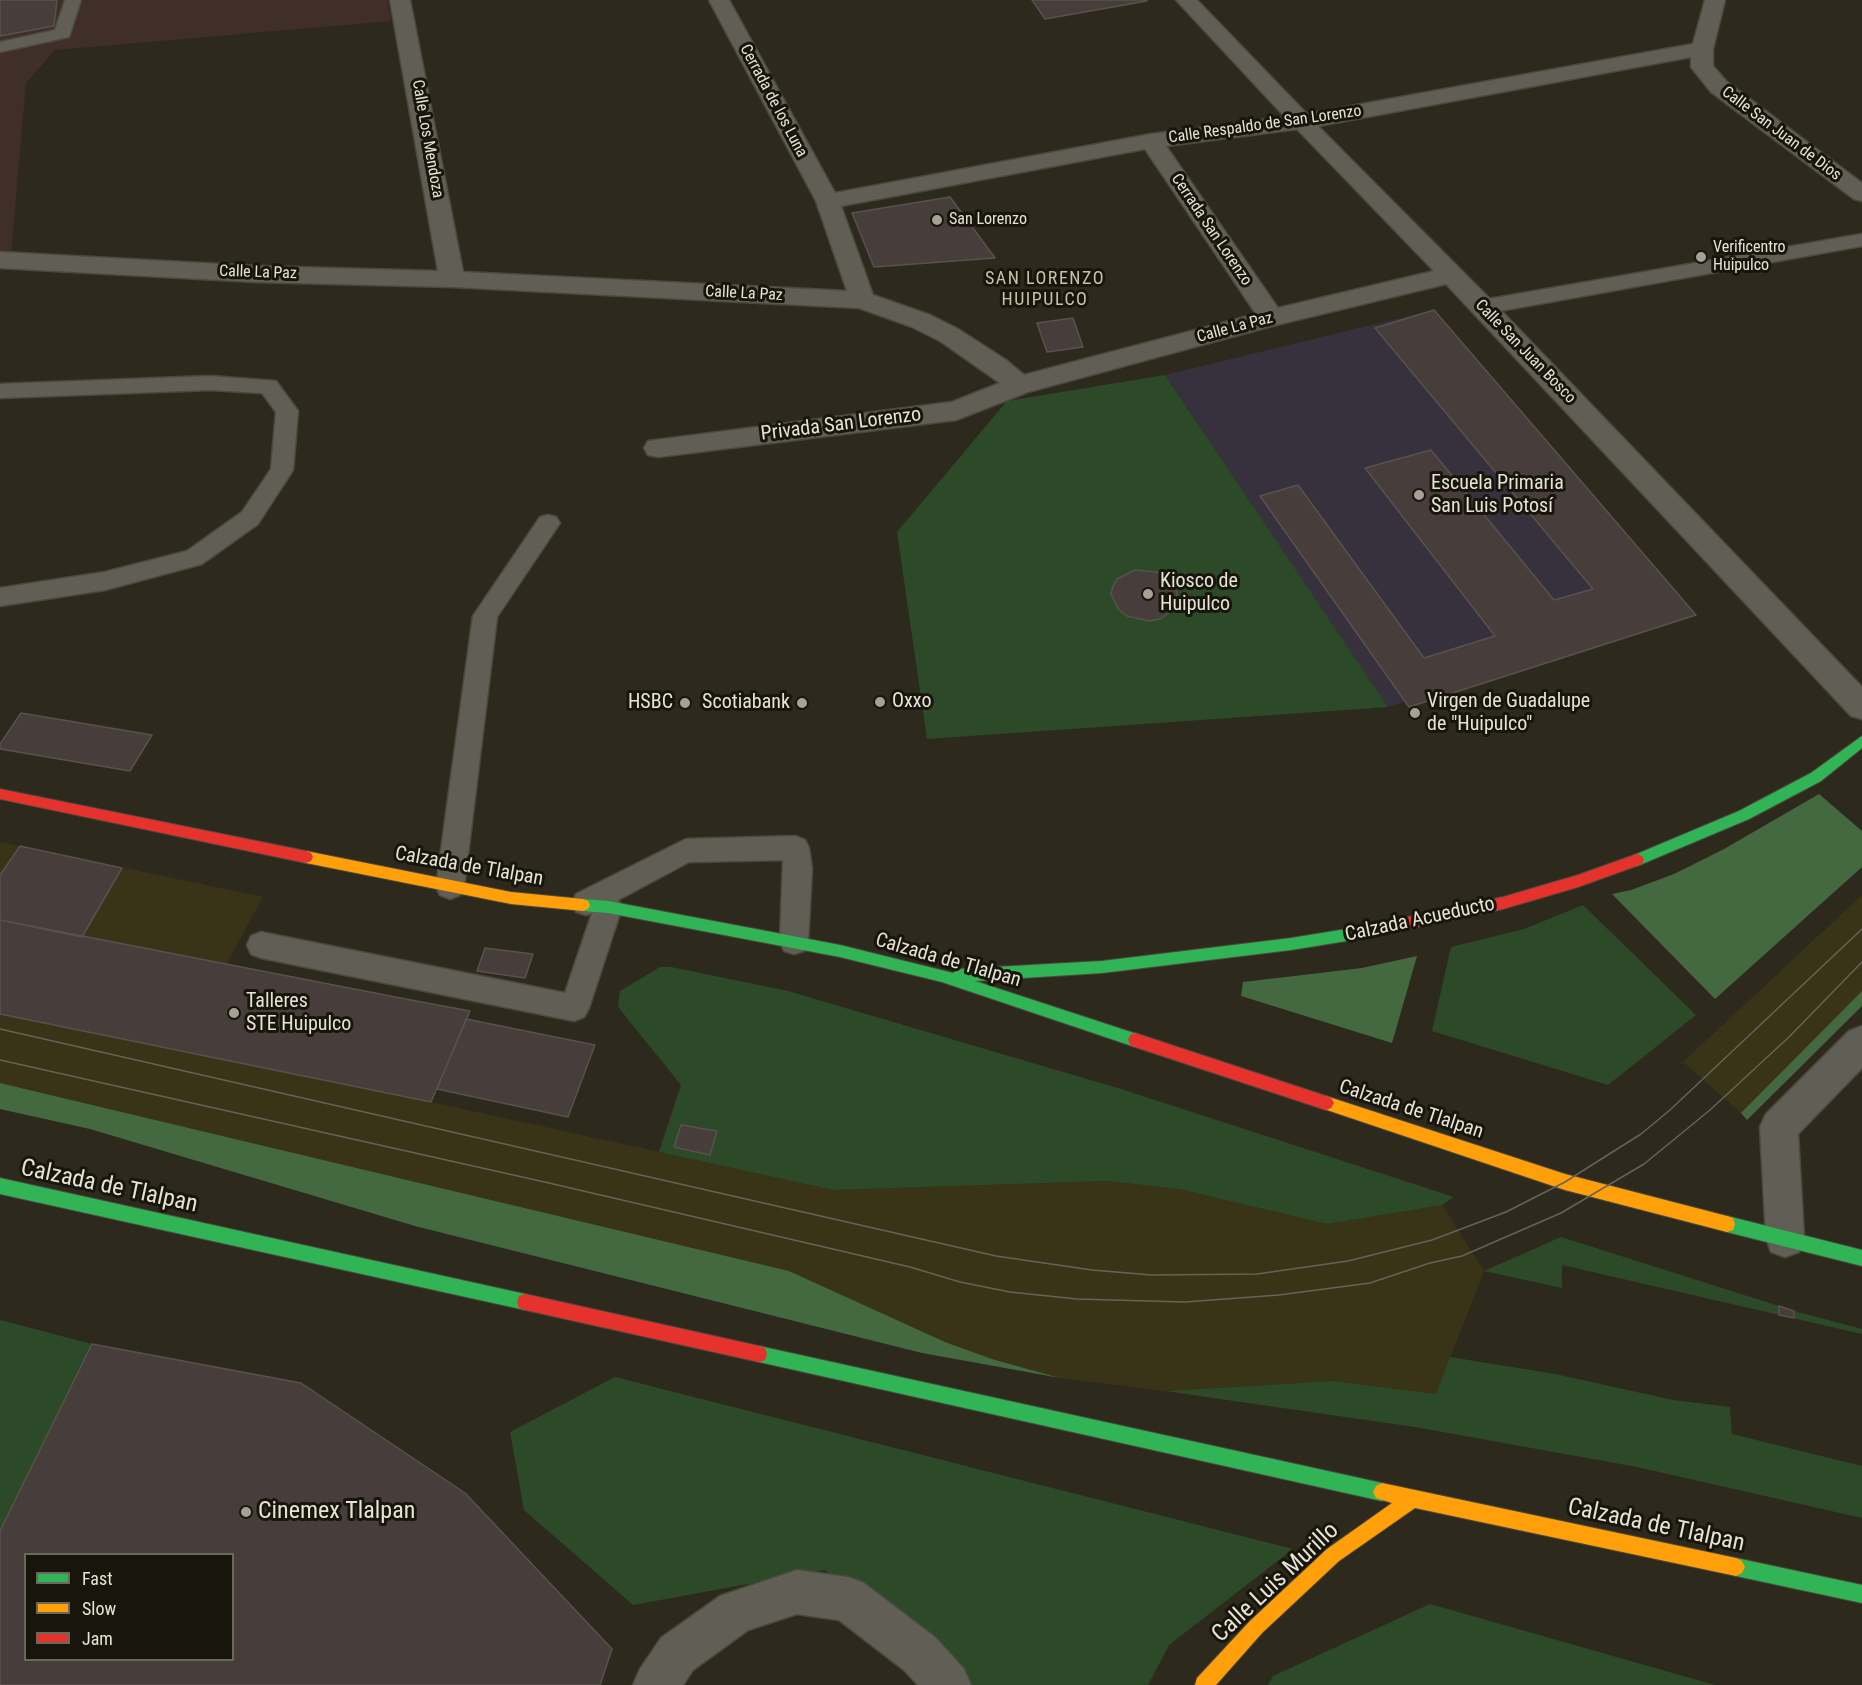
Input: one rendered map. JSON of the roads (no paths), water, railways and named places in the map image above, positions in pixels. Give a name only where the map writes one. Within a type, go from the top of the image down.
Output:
[{"type":"main road","name":"Calzada Acueducto","points":[[942,976],[1102,967],[1290,944],[1368,932],[1503,903],[1635,861],[1726,823],[1784,796],[1816,777],[1862,741]]},
{"type":"main road","name":"Calzada de Tlalpan","points":[[0,794],[512,898],[597,905],[794,942],[942,976],[1565,1182],[1862,1258]]},
{"type":"main road","name":"Calzada de Tlalpan","points":[[0,1186],[1413,1499],[1862,1594]]},
{"type":"main road","name":"Calle Luis Murillo","points":[[1204,1685],[1256,1627],[1333,1555],[1413,1499]]},
{"type":"street","name":"Calle Los Mendoza","points":[[400,0],[452,279]]},
{"type":"street","name":"Cerrada de los Luna","points":[[719,0],[828,201],[862,300]]},
{"type":"street","name":"Calle San Juan Bosco","points":[[1186,0],[1483,307],[1862,707]]},
{"type":"street","name":"Calle San Juan de Dios","points":[[1714,0],[1702,49],[1702,67],[1719,87],[1862,194]]},
{"type":"street","name":"Calle Respaldo de San Lorenzo","points":[[828,201],[1151,141],[1302,122],[1702,49]]},
{"type":"street","name":"Cerrada San Lorenzo","points":[[1151,141],[1272,318]]},
{"type":"street","name":"Calle La Paz","points":[[0,260],[256,274],[452,279],[862,300],[921,321],[949,335],[997,366],[1019,385],[1272,318],[1451,275]]},
{"type":"street","name":"Privada San Lorenzo","points":[[658,448],[956,411],[1019,385]]},
{"type":"street","points":[[1785,1238],[1779,1126],[1862,1043]]},
{"type":"street","points":[[656,1685],[677,1654],[736,1612],[796,1592],[848,1599],[921,1654],[948,1685]]},
{"type":"lane","points":[[0,47],[63,33],[73,0]]},
{"type":"lane","points":[[1483,307],[1862,240]]},
{"type":"lane","points":[[0,391],[210,383],[268,386],[287,411],[282,470],[250,518],[194,558],[105,581],[0,597]]},
{"type":"lane","points":[[450,886],[485,616],[548,523]]},
{"type":"lane","points":[[261,945],[574,1008],[597,905],[686,851],[795,848],[798,869],[794,942]]},
{"type":"tram line","points":[[0,1029],[996,1256],[1092,1270],[1152,1275],[1257,1274],[1348,1261],[1432,1240],[1506,1212],[1565,1182],[1641,1134],[1670,1110],[1862,929]]},
{"type":"tram line","points":[[0,1060],[549,1183],[910,1267],[960,1282],[1010,1292],[1077,1299],[1185,1302],[1279,1295],[1370,1283],[1430,1263],[1462,1256],[1561,1213],[1644,1164],[1710,1110],[1789,1037],[1862,962]]},
{"type":"place","name":"San Lorenzo","points":[[937,220]]},
{"type":"place","name":"Verificentro Huipulco","points":[[1701,257]]},
{"type":"place","name":"Escuela Primaria San Luis Potosí","points":[[1419,495]]},
{"type":"place","name":"Kiosco de Huipulco","points":[[1148,594]]},
{"type":"place","name":"Oxxo","points":[[880,702]]},
{"type":"place","name":"HSBC","points":[[685,703]]},
{"type":"place","name":"Scotiabank","points":[[802,703]]},
{"type":"place","name":"Virgen de Guadalupe de \"Huipulco\"","points":[[1415,713]]},
{"type":"place","name":"Talleres STE Huipulco","points":[[234,1013]]},
{"type":"place","name":"Cinemex Tlalpan","points":[[246,1512]]},
{"type":"district","name":"SAN LORENZO HUIPULCO","points":[[1045,289]]}]
